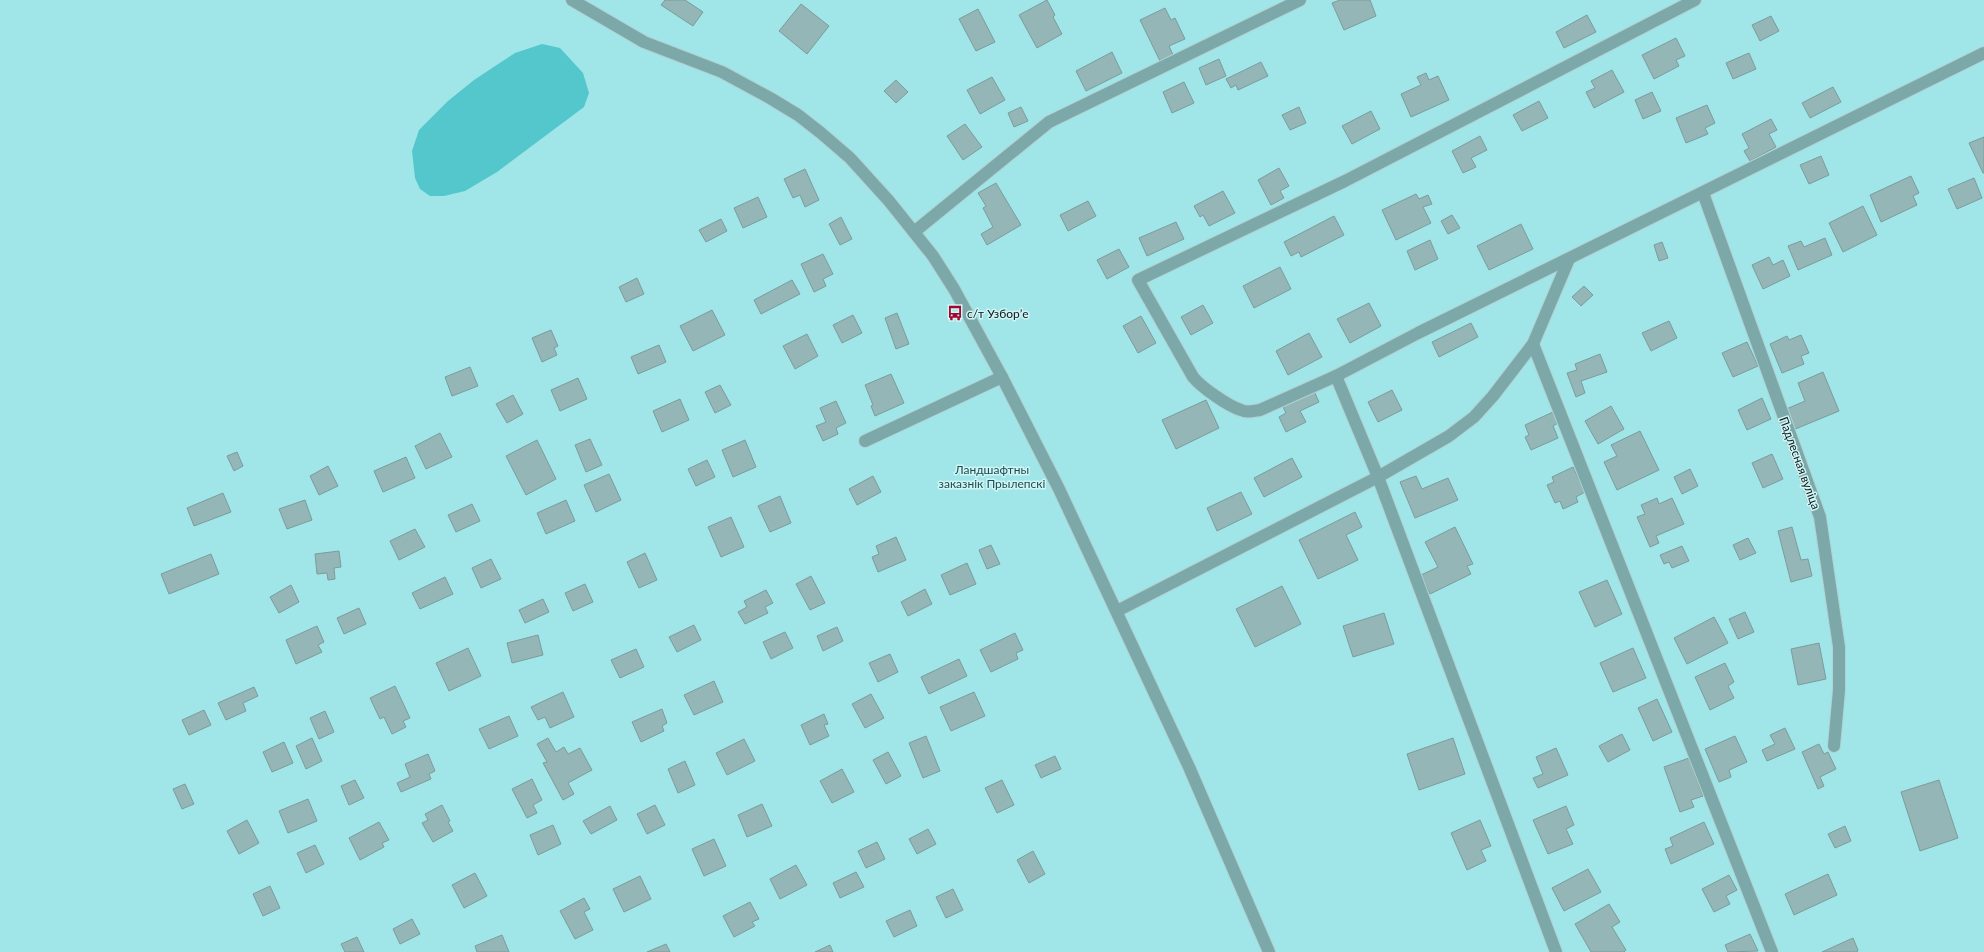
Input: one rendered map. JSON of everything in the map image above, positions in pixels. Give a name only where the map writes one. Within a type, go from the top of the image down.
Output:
[{"type":"street","points":[[572,0],[644,42],[722,72],[798,115],[850,158],[933,256],[954,290],[1002,377],[1059,489],[1118,611],[1189,767],[1269,952]]},
{"type":"street","points":[[914,232],[1049,122],[1300,0]]},
{"type":"street","points":[[1696,0],[1345,181],[1138,280],[1193,378],[1199,384],[1240,410],[1250,412],[1260,410],[1336,376],[1418,333],[1984,53]]},
{"type":"street","name":"Падлесная вуліца","points":[[1703,193],[1820,517],[1839,647],[1839,690],[1834,746]]},
{"type":"street","points":[[1118,611],[1378,477],[1449,436],[1474,417],[1493,396],[1533,344],[1569,259]]},
{"type":"street","points":[[1533,344],[1772,952]]},
{"type":"street","points":[[1336,376],[1378,477],[1556,952]]},
{"type":"street","points":[[865,441],[1002,377]]},
{"type":"green space","name":"Ландшафтны заказнік Прылепскі","points":[[0,0],[1984,0],[1984,952],[0,952]]},
{"type":"shaded area","points":[[542,44],[560,48],[583,73],[589,93],[584,107],[497,172],[465,191],[444,196],[430,196],[420,189],[415,178],[412,151],[419,130],[448,101],[474,80],[515,53]]},
{"type":"building","points":[[665,0],[685,0],[703,12],[693,26],[661,5]]},
{"type":"building","points":[[1047,0],[1055,15],[1053,17],[1062,34],[1037,48],[1019,15]]},
{"type":"building","points":[[1340,0],[1370,0],[1376,16],[1344,30],[1332,3]]},
{"type":"building","points":[[801,4],[829,26],[807,54],[779,31]]},
{"type":"building","points":[[1165,8],[1171,20],[1175,18],[1185,39],[1169,46],[1173,55],[1160,61],[1140,20]]},
{"type":"building","points":[[978,9],[995,42],[976,51],[959,19]]},
{"type":"building","points":[[1587,15],[1596,32],[1564,48],[1556,32]]},
{"type":"building","points":[[1771,16],[1779,31],[1760,41],[1752,25]]},
{"type":"building","points":[[1676,38],[1685,56],[1676,60],[1679,66],[1654,79],[1642,55]]},
{"type":"building","points":[[1112,52],[1122,73],[1086,91],[1076,71]]},
{"type":"building","points":[[1749,53],[1756,69],[1733,79],[1726,63]]},
{"type":"building","points":[[1219,59],[1226,76],[1206,85],[1199,68]]},
{"type":"building","points":[[1261,62],[1268,76],[1238,90],[1236,85],[1231,88],[1226,79]]},
{"type":"building","points":[[1612,70],[1624,92],[1594,108],[1586,92],[1595,88],[1591,81]]},
{"type":"building","points":[[1426,73],[1429,80],[1438,76],[1449,100],[1411,117],[1401,94],[1421,85],[1417,77]]},
{"type":"building","points":[[992,77],[1005,100],[980,114],[967,90]]},
{"type":"building","points":[[896,80],[908,92],[896,103],[884,91]]},
{"type":"building","points":[[1184,82],[1194,103],[1172,113],[1163,92]]},
{"type":"building","points":[[1833,87],[1841,102],[1810,118],[1802,103]]},
{"type":"building","points":[[1652,92],[1661,111],[1643,119],[1635,100]]},
{"type":"building","points":[[1539,101],[1548,118],[1522,131],[1513,115]]},
{"type":"building","points":[[1707,105],[1715,123],[1705,128],[1708,134],[1686,143],[1676,118]]},
{"type":"building","points":[[1021,107],[1028,121],[1014,127],[1008,113]]},
{"type":"building","points":[[1299,107],[1306,123],[1290,130],[1282,115]]},
{"type":"building","points":[[1371,111],[1380,129],[1352,144],[1342,126]]},
{"type":"building","points":[[1771,119],[1777,130],[1769,134],[1776,147],[1750,161],[1744,151],[1749,148],[1742,134]]},
{"type":"building","points":[[965,124],[982,147],[963,160],[947,136]]},
{"type":"building","points":[[1480,136],[1487,150],[1471,158],[1476,167],[1463,173],[1452,151]]},
{"type":"building","points":[[1984,137],[1984,173],[1983,173],[1969,143]]},
{"type":"building","points":[[1821,156],[1829,175],[1809,184],[1800,165]]},
{"type":"building","points":[[1279,168],[1289,186],[1280,191],[1284,198],[1271,205],[1258,180]]},
{"type":"building","points":[[805,169],[819,200],[805,207],[800,195],[793,198],[784,179]]},
{"type":"building","points":[[1911,176],[1919,193],[1913,196],[1917,205],[1881,222],[1870,195]]},
{"type":"building","points":[[1974,178],[1982,198],[1957,209],[1948,189]]},
{"type":"building","points":[[996,183],[1021,225],[987,245],[981,234],[993,227],[983,208],[986,206],[978,193]]},
{"type":"building","points":[[1223,191],[1235,213],[1209,226],[1203,215],[1200,217],[1194,206]]},
{"type":"building","points":[[1416,194],[1419,199],[1428,195],[1432,204],[1423,207],[1431,223],[1396,240],[1382,210]]},
{"type":"building","points":[[758,197],[767,217],[743,228],[734,208]]},
{"type":"building","points":[[1088,201],[1096,216],[1068,231],[1060,215]]},
{"type":"building","points":[[1863,206],[1877,235],[1843,252],[1829,223]]},
{"type":"building","points":[[1452,215],[1460,228],[1448,234],[1441,221]]},
{"type":"building","points":[[1334,216],[1344,235],[1301,257],[1299,252],[1291,256],[1284,242]]},
{"type":"building","points":[[841,217],[852,239],[840,245],[829,224]]},
{"type":"building","points":[[721,219],[727,231],[706,242],[699,230]]},
{"type":"building","points":[[1176,222],[1184,239],[1147,256],[1139,238]]},
{"type":"building","points":[[1521,224],[1533,249],[1489,270],[1477,246]]},
{"type":"building","points":[[1825,238],[1832,255],[1798,270],[1788,246],[1801,241],[1804,247]]},
{"type":"building","points":[[1430,240],[1438,259],[1415,270],[1407,251]]},
{"type":"building","points":[[1662,242],[1668,258],[1659,261],[1654,245]]},
{"type":"building","points":[[1119,249],[1129,267],[1107,279],[1097,260]]},
{"type":"building","points":[[823,254],[833,274],[823,279],[826,286],[814,292],[801,264]]},
{"type":"building","points":[[1769,257],[1773,265],[1783,260],[1790,276],[1763,289],[1752,265]]},
{"type":"building","points":[[1280,267],[1291,289],[1254,308],[1243,286]]},
{"type":"building","points":[[637,278],[644,294],[626,302],[619,287]]},
{"type":"building","points":[[792,280],[800,294],[761,314],[754,300]]},
{"type":"building","points":[[1584,286],[1593,295],[1581,306],[1572,297]]},
{"type":"building","points":[[1369,303],[1381,326],[1350,343],[1337,319]]},
{"type":"building","points":[[1203,305],[1213,323],[1191,335],[1181,317]]},
{"type":"building","points":[[712,310],[725,335],[693,351],[680,326]]},
{"type":"building","points":[[897,313],[909,344],[896,349],[885,318]]},
{"type":"building","points":[[853,315],[862,333],[842,343],[833,325]]},
{"type":"building","points":[[1141,316],[1156,343],[1138,353],[1123,326]]},
{"type":"building","points":[[1669,321],[1677,338],[1651,351],[1642,333]]},
{"type":"building","points":[[1471,323],[1478,337],[1439,357],[1432,342]]},
{"type":"building","points":[[551,330],[558,346],[554,348],[557,355],[542,362],[532,338]]},
{"type":"building","points":[[1309,333],[1322,357],[1288,375],[1276,351]]},
{"type":"building","points":[[807,334],[818,356],[795,369],[783,346]]},
{"type":"building","points":[[1801,335],[1809,353],[1801,356],[1804,364],[1782,373],[1770,344],[1787,336],[1789,340]]},
{"type":"building","points":[[1747,342],[1758,366],[1733,377],[1722,353]]},
{"type":"building","points":[[659,345],[666,362],[638,374],[631,357]]},
{"type":"building","points":[[1600,354],[1607,372],[1581,381],[1585,393],[1576,397],[1567,373],[1577,370],[1575,364]]},
{"type":"building","points":[[470,367],[478,386],[452,396],[445,377]]},
{"type":"building","points":[[1823,372],[1839,411],[1793,430],[1784,410],[1805,401],[1798,383]]},
{"type":"building","points":[[891,374],[904,403],[875,416],[871,406],[873,405],[865,385]]},
{"type":"building","points":[[578,378],[587,399],[560,411],[551,390]]},
{"type":"building","points":[[720,385],[731,405],[715,413],[705,392]]},
{"type":"building","points":[[1313,389],[1319,402],[1300,411],[1306,422],[1286,432],[1279,417],[1286,413],[1282,405]]},
{"type":"building","points":[[1392,390],[1402,410],[1378,422],[1368,402]]},
{"type":"building","points":[[513,395],[523,414],[507,423],[496,404]]},
{"type":"building","points":[[1762,398],[1771,419],[1747,430],[1738,410]]},
{"type":"building","points":[[680,399],[689,420],[662,432],[653,411]]},
{"type":"building","points":[[1206,400],[1219,428],[1176,449],[1162,420]]},
{"type":"building","points":[[836,401],[846,423],[836,428],[838,434],[823,441],[816,426],[826,422],[820,408]]},
{"type":"building","points":[[1611,406],[1624,429],[1598,444],[1585,421]]},
{"type":"building","points":[[1553,412],[1558,423],[1553,426],[1558,438],[1531,450],[1525,437],[1529,435],[1525,425]]},
{"type":"building","points":[[1640,431],[1659,470],[1617,490],[1604,462],[1617,456],[1611,445]]},
{"type":"building","points":[[440,433],[452,457],[426,469],[415,446]]},
{"type":"building","points":[[590,439],[602,465],[586,472],[575,445]]},
{"type":"building","points":[[537,440],[556,479],[526,495],[506,456]]},
{"type":"building","points":[[745,440],[756,467],[733,477],[722,450]]},
{"type":"building","points":[[237,452],[243,466],[234,471],[227,456]]},
{"type":"building","points":[[1772,454],[1783,479],[1763,488],[1752,463]]},
{"type":"building","points":[[406,457],[415,478],[383,492],[374,471]]},
{"type":"building","points":[[1292,458],[1302,477],[1264,497],[1254,478]]},
{"type":"building","points":[[707,460],[715,477],[696,486],[688,469]]},
{"type":"building","points":[[328,466],[338,486],[319,495],[310,476]]},
{"type":"building","points":[[1573,467],[1585,492],[1576,497],[1578,502],[1563,509],[1560,501],[1555,503],[1547,485],[1554,482],[1552,477]]},
{"type":"building","points":[[1690,469],[1698,486],[1682,494],[1674,477]]},
{"type":"building","points":[[609,474],[621,500],[596,512],[584,485]]},
{"type":"building","points":[[873,476],[881,492],[857,505],[849,489]]},
{"type":"building","points":[[1416,476],[1422,489],[1448,478],[1458,500],[1415,518],[1400,482]]},
{"type":"building","points":[[1241,492],[1252,514],[1217,531],[1207,508]]},
{"type":"building","points":[[223,493],[231,512],[194,526],[187,508]]},
{"type":"building","points":[[780,496],[791,523],[770,532],[758,506]]},
{"type":"building","points":[[1657,498],[1659,504],[1672,498],[1684,524],[1656,536],[1659,543],[1650,547],[1637,517],[1645,514],[1641,505]]},
{"type":"building","points":[[305,500],[312,520],[287,529],[279,509]]},
{"type":"building","points":[[566,500],[575,521],[546,534],[537,513]]},
{"type":"building","points":[[472,504],[480,521],[456,532],[448,515]]},
{"type":"building","points":[[1355,512],[1362,527],[1346,535],[1358,560],[1318,579],[1299,540]]},
{"type":"building","points":[[731,517],[744,547],[721,557],[708,527]]},
{"type":"building","points":[[1455,527],[1473,564],[1467,566],[1471,574],[1430,594],[1421,575],[1438,567],[1425,542]]},
{"type":"building","points":[[1792,527],[1801,560],[1808,559],[1812,576],[1791,582],[1778,531]]},
{"type":"building","points":[[415,529],[425,547],[399,560],[390,541]]},
{"type":"building","points":[[896,537],[906,560],[878,572],[872,557],[879,554],[876,546]]},
{"type":"building","points":[[1748,538],[1756,553],[1740,560],[1733,545]]},
{"type":"building","points":[[991,545],[1000,564],[987,569],[979,550]]},
{"type":"building","points":[[1682,546],[1689,561],[1672,568],[1669,562],[1664,564],[1660,555]]},
{"type":"building","points":[[339,551],[341,567],[334,568],[335,579],[328,580],[327,573],[317,574],[315,554]]},
{"type":"building","points":[[645,553],[657,580],[639,588],[627,562]]},
{"type":"building","points":[[211,554],[219,574],[169,594],[161,574]]},
{"type":"building","points":[[491,559],[501,579],[481,588],[472,568]]},
{"type":"building","points":[[967,563],[976,584],[950,595],[941,575]]},
{"type":"building","points":[[811,576],[825,603],[810,610],[796,584]]},
{"type":"building","points":[[445,577],[453,594],[420,609],[412,593]]},
{"type":"building","points":[[1607,580],[1622,614],[1595,627],[1579,592]]},
{"type":"building","points":[[585,584],[593,602],[573,611],[565,593]]},
{"type":"building","points":[[291,585],[299,602],[279,613],[270,597]]},
{"type":"building","points":[[1282,586],[1301,624],[1255,647],[1236,609]]},
{"type":"building","points":[[925,589],[932,604],[908,616],[901,602]]},
{"type":"building","points":[[766,590],[773,603],[765,607],[768,613],[745,624],[738,612],[747,607],[744,601]]},
{"type":"building","points":[[543,599],[549,612],[525,623],[519,610]]},
{"type":"building","points":[[359,608],[366,624],[344,634],[337,618]]},
{"type":"building","points":[[1745,612],[1754,632],[1738,639],[1729,619]]},
{"type":"building","points":[[1384,613],[1394,644],[1353,657],[1343,626]]},
{"type":"building","points":[[1714,617],[1728,643],[1687,664],[1674,638]]},
{"type":"building","points":[[694,625],[701,640],[677,652],[669,637]]},
{"type":"building","points":[[317,626],[324,642],[318,645],[322,652],[296,664],[286,640]]},
{"type":"building","points":[[837,627],[843,641],[823,651],[817,636]]},
{"type":"building","points":[[785,632],[793,648],[771,659],[763,642]]},
{"type":"building","points":[[1015,633],[1023,650],[1016,653],[1018,659],[991,672],[980,650]]},
{"type":"building","points":[[538,635],[543,655],[512,663],[507,643]]},
{"type":"building","points":[[1819,643],[1826,679],[1798,685],[1791,649]]},
{"type":"building","points":[[468,648],[481,676],[449,691],[436,663]]},
{"type":"building","points":[[1633,648],[1646,678],[1613,692],[1600,663]]},
{"type":"building","points":[[636,649],[644,667],[620,678],[611,660]]},
{"type":"building","points":[[890,654],[898,672],[878,682],[869,663]]},
{"type":"building","points":[[959,659],[967,676],[929,694],[921,677]]},
{"type":"building","points":[[1725,663],[1734,682],[1728,686],[1734,698],[1710,710],[1695,677]]},
{"type":"building","points":[[714,681],[723,702],[694,715],[684,695]]},
{"type":"building","points":[[395,686],[410,718],[403,721],[406,727],[392,734],[384,717],[380,719],[370,698]]},
{"type":"building","points":[[254,687],[258,696],[243,703],[246,711],[226,720],[218,703]]},
{"type":"building","points":[[563,692],[574,717],[550,728],[545,717],[538,720],[531,707]]},
{"type":"building","points":[[974,692],[985,716],[951,731],[940,707]]},
{"type":"building","points":[[871,694],[884,718],[865,728],[852,704]]},
{"type":"building","points":[[1657,699],[1672,732],[1653,741],[1638,708]]},
{"type":"building","points":[[662,709],[667,723],[662,726],[664,731],[641,742],[632,722]]},
{"type":"building","points":[[204,710],[211,725],[189,735],[182,720]]},
{"type":"building","points":[[325,711],[334,732],[319,739],[310,718]]},
{"type":"building","points":[[824,714],[828,724],[824,725],[829,736],[810,745],[801,725]]},
{"type":"building","points":[[509,716],[518,736],[489,749],[479,729]]},
{"type":"building","points":[[1785,728],[1795,749],[1767,761],[1762,750],[1775,744],[1770,735]]},
{"type":"building","points":[[1622,734],[1630,750],[1608,762],[1599,746]]},
{"type":"building","points":[[926,736],[940,771],[923,778],[909,743]]},
{"type":"building","points":[[1735,736],[1747,762],[1729,770],[1731,777],[1719,782],[1705,749]]},
{"type":"building","points":[[312,738],[322,761],[306,769],[296,746]]},
{"type":"building","points":[[548,738],[556,752],[564,747],[568,754],[580,748],[592,770],[568,783],[574,794],[563,800],[543,763],[547,762],[537,744]]},
{"type":"building","points":[[1453,738],[1465,774],[1419,790],[1407,754]]},
{"type":"building","points":[[744,739],[755,761],[727,775],[716,753]]},
{"type":"building","points":[[284,742],[293,763],[272,772],[263,752]]},
{"type":"building","points":[[1819,744],[1824,754],[1828,752],[1836,769],[1820,777],[1824,786],[1818,789],[1802,752]]},
{"type":"building","points":[[1556,748],[1568,775],[1538,788],[1533,778],[1543,774],[1536,757]]},
{"type":"building","points":[[888,752],[901,776],[886,784],[873,760]]},
{"type":"building","points":[[428,754],[435,771],[429,774],[431,779],[401,792],[397,783],[410,777],[405,764]]},
{"type":"building","points":[[1055,756],[1061,769],[1041,778],[1035,765]]},
{"type":"building","points":[[1689,758],[1703,796],[1691,800],[1694,807],[1680,812],[1664,767]]},
{"type":"building","points":[[685,761],[695,785],[678,793],[668,769]]},
{"type":"building","points":[[842,769],[854,792],[832,803],[820,781]]},
{"type":"building","points":[[532,779],[542,800],[533,805],[537,813],[527,818],[512,789]]},
{"type":"building","points":[[355,780],[364,798],[349,805],[341,786]]},
{"type":"building","points":[[1002,780],[1014,805],[997,813],[985,788]]},
{"type":"building","points":[[1939,780],[1958,838],[1920,851],[1901,792]]},
{"type":"building","points":[[185,784],[194,804],[182,809],[173,789]]},
{"type":"building","points":[[308,799],[317,821],[288,833],[279,811]]},
{"type":"building","points":[[762,804],[772,826],[747,837],[738,815]]},
{"type":"building","points":[[442,805],[453,831],[433,842],[422,823],[428,820],[425,814]]},
{"type":"building","points":[[655,805],[665,825],[647,834],[637,814]]},
{"type":"building","points":[[610,806],[617,820],[591,834],[583,821]]},
{"type":"building","points":[[1566,806],[1574,825],[1566,829],[1573,844],[1548,854],[1533,820]]},
{"type":"building","points":[[247,820],[259,843],[239,854],[227,831]]},
{"type":"building","points":[[1480,820],[1491,846],[1481,850],[1486,861],[1467,870],[1451,833]]},
{"type":"building","points":[[379,822],[389,840],[382,843],[384,847],[360,860],[349,838]]},
{"type":"building","points":[[1704,822],[1714,844],[1671,864],[1665,849],[1673,846],[1670,838]]},
{"type":"building","points":[[553,825],[561,844],[538,855],[530,835]]},
{"type":"building","points":[[1845,826],[1851,841],[1835,848],[1828,834]]},
{"type":"building","points":[[928,829],[936,844],[917,854],[909,839]]},
{"type":"building","points":[[714,839],[726,866],[704,876],[692,849]]},
{"type":"building","points":[[877,842],[885,859],[866,868],[858,851]]},
{"type":"building","points":[[315,845],[324,864],[306,873],[297,853]]},
{"type":"building","points":[[1033,851],[1045,874],[1029,883],[1017,860]]},
{"type":"building","points":[[796,865],[807,885],[780,899],[770,879]]},
{"type":"building","points":[[1588,869],[1601,892],[1564,911],[1552,888]]},
{"type":"building","points":[[856,872],[864,887],[840,898],[833,883]]},
{"type":"building","points":[[475,873],[487,896],[464,908],[452,885]]},
{"type":"building","points":[[1828,874],[1837,895],[1794,915],[1785,894]]},
{"type":"building","points":[[1729,875],[1737,890],[1726,896],[1730,904],[1714,912],[1702,889]]},
{"type":"building","points":[[640,876],[651,899],[624,912],[613,889]]},
{"type":"building","points":[[270,886],[280,908],[263,916],[253,894]]},
{"type":"building","points":[[953,889],[963,910],[946,918],[936,897]]},
{"type":"building","points":[[584,898],[590,909],[584,912],[593,930],[575,939],[560,911]]},
{"type":"building","points":[[750,902],[759,919],[752,922],[755,926],[734,937],[723,916]]},
{"type":"building","points":[[1609,904],[1620,922],[1612,927],[1626,950],[1624,952],[1591,952],[1575,924]]},
{"type":"building","points":[[910,910],[917,926],[894,937],[886,921]]},
{"type":"building","points":[[412,919],[420,934],[400,944],[393,929]]},
{"type":"building","points":[[1750,934],[1758,951],[1728,952],[1725,945]]},
{"type":"building","points":[[502,935],[509,952],[477,952],[475,946]]},
{"type":"building","points":[[357,937],[364,952],[345,952],[341,944]]},
{"type":"building","points":[[1853,938],[1858,950],[1857,952],[1822,952]]},
{"type":"building","points":[[666,944],[670,952],[647,952]]},
{"type":"building","points":[[830,945],[833,952],[815,952]]},
{"type":"place","name":"с/т Узборʼе","points":[[955,313]]}]
